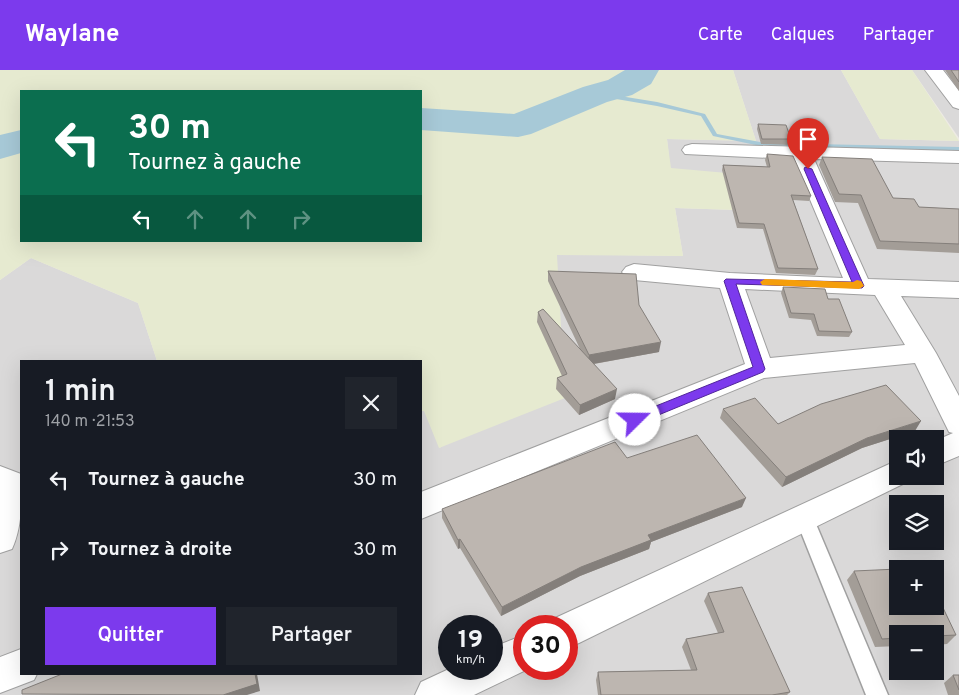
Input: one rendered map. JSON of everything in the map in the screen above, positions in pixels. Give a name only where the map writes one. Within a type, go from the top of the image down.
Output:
[{"type":"street","points":[[934,70],[959,104]]},
{"type":"street","points":[[692,150],[959,156]]},
{"type":"street","points":[[800,153],[871,287],[923,353],[959,424]]},
{"type":"street","points":[[634,272],[730,281],[959,290]]},
{"type":"street","points":[[730,281],[760,369]]},
{"type":"street","points":[[422,506],[760,369],[923,353]]},
{"type":"street","points":[[944,450],[959,443]]},
{"type":"street","points":[[578,625],[889,476]]},
{"type":"street","points":[[0,478],[12,484],[0,539]]},
{"type":"street","points":[[0,675],[20,666]]},
{"type":"street","points":[[434,695],[465,680]]},
{"type":"lane","points":[[804,517],[877,695]]},
{"type":"shaded area","points":[[733,70],[841,70],[880,139],[959,141],[959,695],[0,695],[0,280],[31,258],[138,303],[157,360],[20,360],[20,675],[422,675],[422,411],[424,410],[440,448],[557,254],[683,256],[675,208],[736,210],[670,168],[667,139],[756,141]]},
{"type":"shaded area","points":[[912,70],[959,70],[959,138]]},
{"type":"green space","points":[[0,70],[733,70],[756,141],[667,139],[671,168],[727,173],[737,210],[675,208],[683,256],[557,255],[565,398],[439,448],[424,411],[422,411],[422,360],[157,360],[138,303],[31,258],[0,280]]},
{"type":"green space","points":[[841,70],[912,70],[959,141],[880,139]]},
{"type":"building","points":[[951,70],[959,70],[959,82]]},
{"type":"building","points":[[758,124],[786,125],[791,139],[762,139]]},
{"type":"building","points":[[767,154],[793,156],[811,196],[791,195],[818,269],[778,268],[764,224],[739,223],[723,165],[770,167]]},
{"type":"building","points":[[822,157],[872,159],[893,198],[914,199],[919,207],[959,209],[959,244],[880,241],[861,195],[839,194]]},
{"type":"building","points":[[548,271],[636,274],[639,305],[661,342],[589,355]]},
{"type":"building","points":[[783,287],[825,289],[828,299],[839,299],[852,332],[819,331],[814,314],[791,313]]},
{"type":"building","points":[[543,309],[617,389],[580,405],[557,378],[567,374],[538,312]]},
{"type":"building","points":[[886,385],[921,421],[867,438],[786,477],[723,409],[755,398],[778,424],[821,404]]},
{"type":"building","points":[[697,435],[746,498],[648,535],[651,540],[581,567],[502,607],[460,539],[458,540],[442,509],[615,442],[627,458]]},
{"type":"building","points":[[889,569],[889,615],[944,615],[944,610],[956,635],[944,636],[944,625],[889,625],[889,639],[882,639],[854,571]]},
{"type":"building","points":[[742,587],[790,692],[772,695],[601,695],[598,672],[697,670],[686,639],[724,632],[708,593]]},
{"type":"building","points":[[60,675],[255,675],[257,684],[223,695],[22,694],[22,690]]},
{"type":"building","points":[[953,675],[959,675],[959,690]]},
{"type":"waterway","points":[[422,119],[518,126],[595,94],[620,88],[639,77],[642,70]]},
{"type":"waterway","points":[[595,94],[657,104],[703,115],[715,135],[765,145],[959,149]]},
{"type":"waterway","points":[[0,147],[20,141]]},
{"type":"slow traffic","points":[[765,282],[859,286],[857,283]]},
{"type":"route","points":[[635,420],[760,369],[730,281],[859,286],[808,169]]}]
